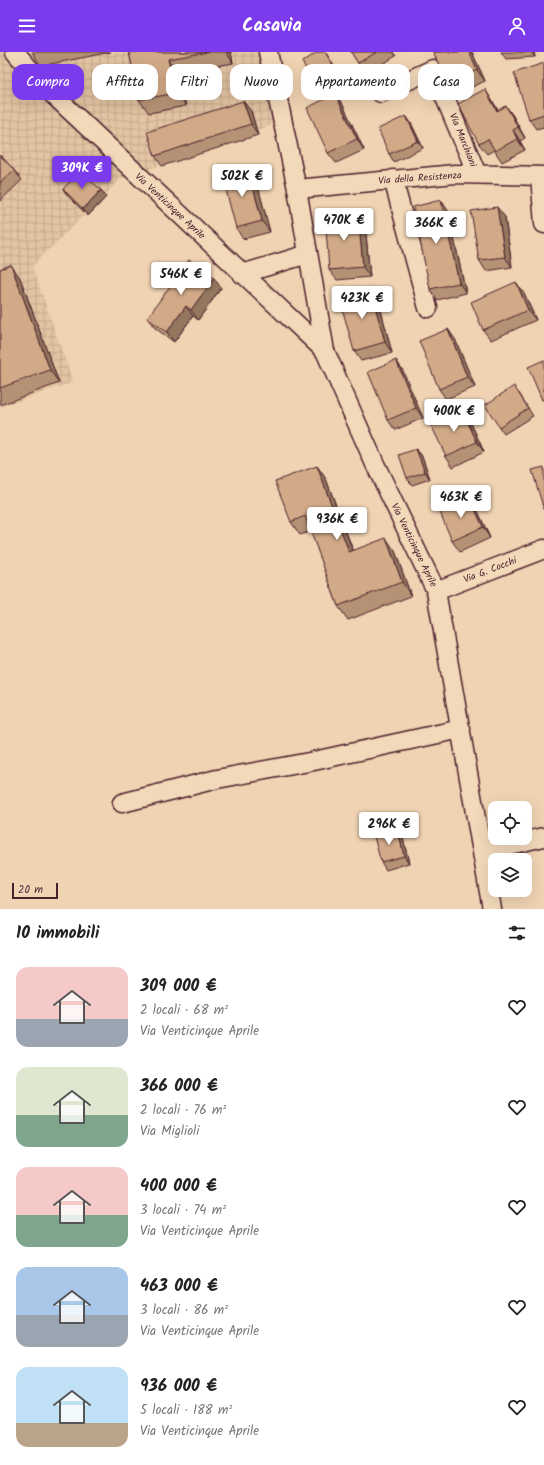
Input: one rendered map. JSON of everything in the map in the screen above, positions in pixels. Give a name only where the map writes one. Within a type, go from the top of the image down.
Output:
[{"type":"street","name":"Via Venticinque Aprile","points":[[15,52],[45,87],[325,351],[375,464],[436,591],[492,909]]},
{"type":"street","points":[[268,52],[297,189],[325,351]]},
{"type":"street","name":"Via Marchiani","points":[[410,80],[433,69],[477,174]]},
{"type":"street","name":"Via della Resistenza","points":[[297,189],[455,174],[542,176]]},
{"type":"street","points":[[542,176],[544,224]]},
{"type":"street","points":[[393,179],[428,308]]},
{"type":"street","points":[[242,274],[308,254]]},
{"type":"street","name":"Via G. Cocchi","points":[[436,591],[544,549]]},
{"type":"street","points":[[122,803],[217,778],[309,762],[461,729]]},
{"type":"street","points":[[482,851],[544,838]]},
{"type":"shaded area","points":[[0,52],[266,52],[268,64],[230,64],[230,100],[275,100],[279,122],[121,179],[32,266],[73,382],[0,407]]},
{"type":"building","points":[[129,52],[208,52],[168,59],[169,64],[166,64],[166,95],[158,96],[158,64],[132,64]]},
{"type":"building","points":[[318,52],[325,52],[332,64],[303,64],[302,62]]},
{"type":"building","points":[[351,52],[377,52],[358,63]]},
{"type":"building","points":[[433,52],[469,52],[477,70],[474,71],[474,64],[439,64]]},
{"type":"building","points":[[544,63],[544,114],[529,119],[514,73]]},
{"type":"building","points":[[485,89],[497,111],[506,106],[518,127],[513,130],[517,139],[495,151],[488,139],[479,144],[458,104],[465,100],[474,100],[474,95]]},
{"type":"building","points":[[323,100],[338,100],[357,139],[328,153],[307,108]]},
{"type":"building","points":[[243,101],[251,124],[155,156],[147,132]]},
{"type":"building","points":[[406,116],[418,141],[389,154],[378,129]]},
{"type":"building","points":[[0,155],[14,170],[0,183]]},
{"type":"building","points":[[248,168],[262,221],[236,228],[222,175]]},
{"type":"building","points":[[80,171],[101,190],[83,209],[63,189]]},
{"type":"building","points":[[441,200],[459,283],[430,289],[413,207]]},
{"type":"building","points":[[497,207],[505,257],[479,260],[471,211]]},
{"type":"building","points":[[358,213],[363,267],[329,270],[325,216]]},
{"type":"building","points":[[189,260],[214,278],[191,310],[186,306],[167,332],[147,318]]},
{"type":"building","points":[[11,265],[50,370],[0,388],[0,269]]},
{"type":"building","points":[[516,282],[528,310],[483,330],[471,302]]},
{"type":"building","points":[[370,289],[385,342],[354,351],[339,297]]},
{"type":"building","points":[[448,329],[467,377],[439,389],[419,341]]},
{"type":"building","points":[[396,360],[416,408],[388,420],[368,372]]},
{"type":"building","points":[[544,360],[544,400],[542,400],[528,367]]},
{"type":"building","points":[[514,386],[528,408],[499,427],[485,405]]},
{"type":"building","points":[[462,410],[477,442],[446,456],[431,425]]},
{"type":"building","points":[[416,449],[425,472],[407,478],[399,455]]},
{"type":"building","points":[[317,466],[349,552],[386,538],[402,582],[338,606],[305,516],[291,522],[275,481]]},
{"type":"building","points":[[544,467],[544,510],[532,470]]},
{"type":"building","points":[[469,496],[483,527],[452,541],[439,510]]},
{"type":"building","points":[[398,831],[404,856],[381,862],[374,837]]}]
